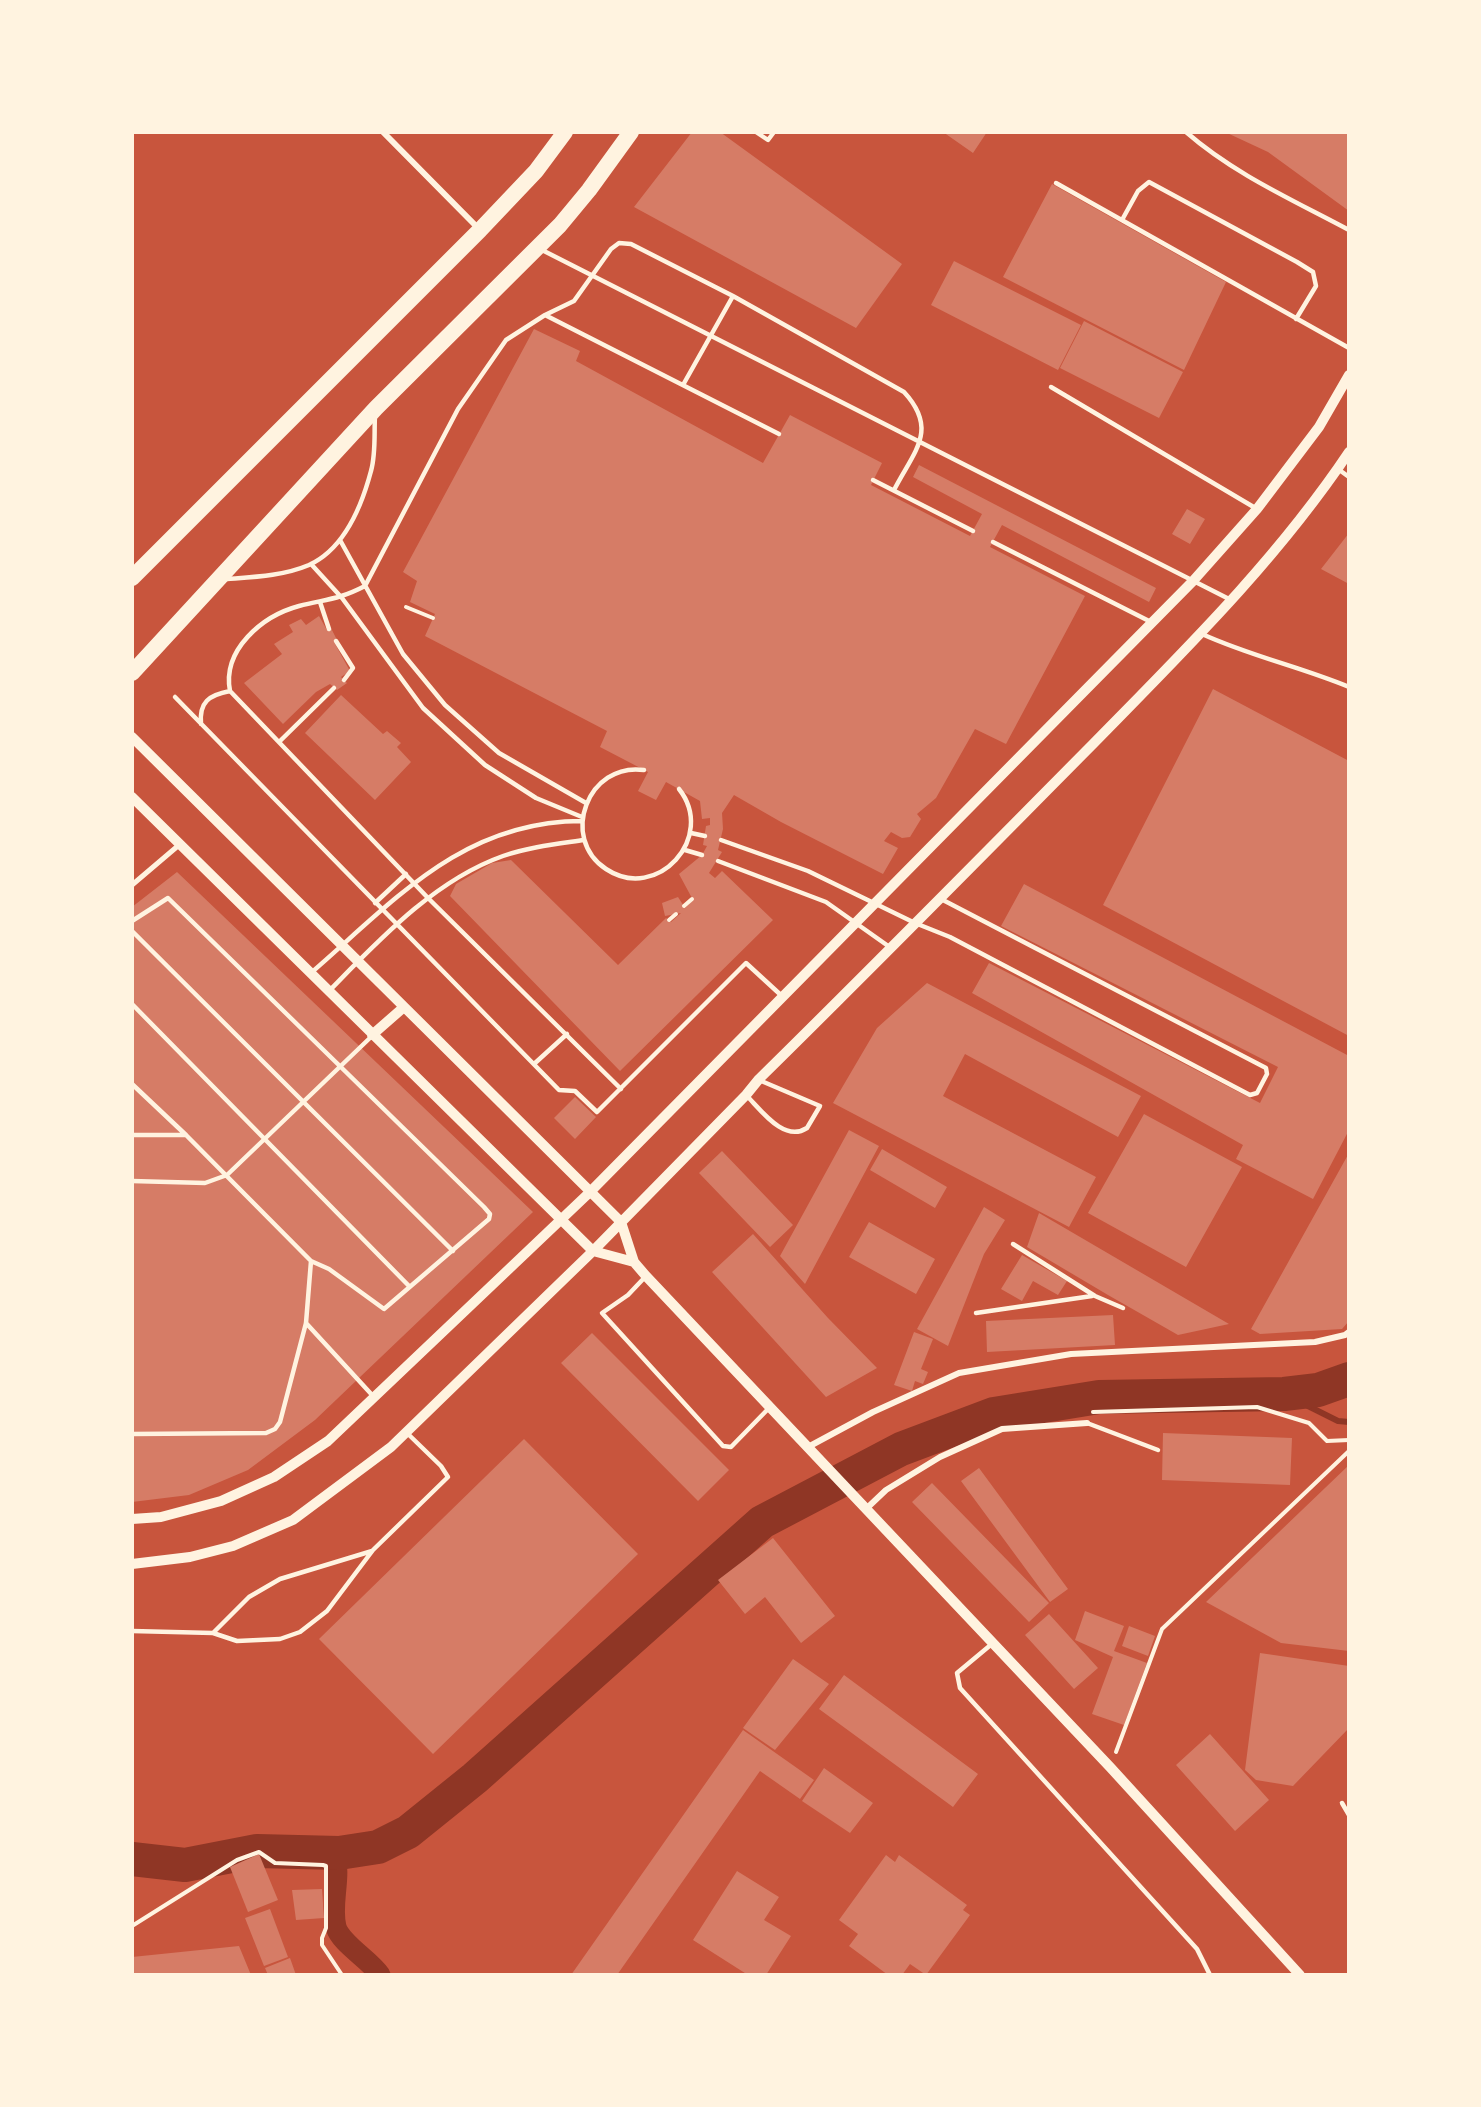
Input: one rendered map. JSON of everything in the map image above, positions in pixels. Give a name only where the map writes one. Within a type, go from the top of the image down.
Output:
[{"type":"highway","points":[[132,578],[480,230],[536,171],[565,132]]},
{"type":"highway","points":[[132,673],[376,408],[537,247],[589,190],[631,132]]},
{"type":"street","points":[[383,132],[480,230]]},
{"type":"street","points":[[132,1519],[161,1517],[221,1501],[274,1477],[328,1441],[375,1398],[591,1192],[873,903],[1193,581],[1257,509],[1319,427],[1349,375]]},
{"type":"street","points":[[132,1564],[190,1557],[233,1546],[293,1520],[406,1433],[593,1251],[759,1079],[941,898],[1201,633],[1311,508],[1349,453]]},
{"type":"street","points":[[132,737],[621,1222],[634,1262],[646,1276],[1110,1767],[1300,1975]]},
{"type":"street","points":[[132,797],[593,1251],[634,1262]]},
{"type":"street","points":[[132,885],[180,844]]},
{"type":"street","points":[[372,1035],[404,1006]]},
{"type":"street","points":[[808,1447],[873,1412],[959,1373],[1071,1354],[1315,1342],[1349,1332]]},
{"type":"street","points":[[866,1509],[886,1490],[940,1456],[1002,1429],[1087,1423]]},
{"type":"lane","points":[[756,132],[768,140],[774,132]]},
{"type":"lane","points":[[1186,132],[1212,155],[1349,230]]},
{"type":"lane","points":[[1122,220],[1138,191],[1149,182],[1297,262],[1313,272],[1316,286],[1296,319]]},
{"type":"lane","points":[[1056,183],[1349,348]]},
{"type":"lane","points":[[621,1089],[428,898],[230,691],[227,678],[231,660],[245,639],[269,619],[298,606],[342,598],[365,586],[458,409],[506,340],[544,315],[574,302],[611,249],[619,243],[631,244],[732,296],[904,392],[916,405],[922,418],[923,430],[894,490]]},
{"type":"lane","points":[[537,247],[1232,600]]},
{"type":"lane","points":[[683,385],[732,296]]},
{"type":"lane","points":[[544,315],[779,434]]},
{"type":"lane","points":[[1051,387],[1257,509]]},
{"type":"lane","points":[[218,579],[282,573],[311,564],[340,540],[358,511],[372,469],[376,408]]},
{"type":"lane","points":[[1338,469],[1349,477]]},
{"type":"lane","points":[[873,480],[973,531]]},
{"type":"lane","points":[[340,540],[403,654],[445,705],[499,753],[586,803]]},
{"type":"lane","points":[[993,542],[1151,622]]},
{"type":"lane","points":[[311,564],[342,598],[423,708],[485,765],[536,798],[582,819]]},
{"type":"lane","points":[[320,602],[329,629]]},
{"type":"lane","points":[[1201,633],[1242,651],[1315,673],[1349,687]]},
{"type":"lane","points":[[336,641],[353,668],[344,680]]},
{"type":"lane","points":[[279,742],[334,688]]},
{"type":"lane","points":[[201,724],[201,707],[207,699],[230,691]]},
{"type":"lane","points":[[175,697],[560,1090],[575,1091],[597,1112],[746,963],[783,997]]},
{"type":"lane","points":[[644,770],[626,770],[613,774],[597,786],[586,803],[582,819],[584,840],[589,852],[602,866],[619,875],[631,878],[657,875],[668,869],[685,850],[691,833],[689,807],[679,789]]},
{"type":"lane","points":[[310,974],[415,883],[455,854],[496,834],[533,824],[582,819]]},
{"type":"lane","points":[[691,833],[705,836]]},
{"type":"lane","points":[[328,991],[428,898],[468,872],[504,856],[544,845],[584,840]]},
{"type":"lane","points":[[722,840],[808,871],[915,923],[950,937],[1250,1095],[1257,1093],[1268,1074],[1266,1068],[941,898]]},
{"type":"lane","points":[[685,850],[702,855]]},
{"type":"lane","points":[[718,861],[826,902],[891,948]]},
{"type":"lane","points":[[375,903],[406,874]]},
{"type":"lane","points":[[132,921],[168,898],[490,1214],[489,1219],[384,1309],[329,1269],[311,1261],[132,1084]]},
{"type":"lane","points":[[132,931],[453,1251]]},
{"type":"lane","points":[[132,1004],[409,1286]]},
{"type":"lane","points":[[534,1064],[567,1034]]},
{"type":"lane","points":[[132,1181],[205,1183],[227,1176],[372,1035]]},
{"type":"lane","points":[[746,1095],[782,1130],[791,1133],[807,1128],[820,1106],[759,1079]]},
{"type":"lane","points":[[132,1135],[186,1135]]},
{"type":"lane","points":[[1013,1244],[1095,1296],[1123,1308]]},
{"type":"lane","points":[[132,1434],[266,1433],[275,1429],[280,1422],[306,1323],[311,1261]]},
{"type":"lane","points":[[646,1276],[628,1295],[602,1313],[723,1446],[731,1447],[770,1407]]},
{"type":"lane","points":[[976,1313],[1095,1296]]},
{"type":"lane","points":[[306,1323],[375,1398]]},
{"type":"lane","points":[[1087,1423],[1158,1450]]},
{"type":"lane","points":[[132,1631],[213,1633],[237,1641],[280,1640],[300,1632],[327,1611],[373,1550],[448,1477],[441,1466],[406,1433]]},
{"type":"lane","points":[[213,1633],[249,1597],[280,1579],[373,1550]]},
{"type":"lane","points":[[993,1643],[957,1673],[960,1688],[1197,1949],[1210,1975]]},
{"type":"lane","points":[[1342,1803],[1349,1815]]},
{"type":"path","points":[[406,607],[433,618]]},
{"type":"path","points":[[684,906],[692,899]]},
{"type":"path","points":[[669,921],[676,914]]},
{"type":"path","points":[[1069,1425],[1089,1412],[1257,1407],[1309,1423],[1327,1441],[1349,1440]]},
{"type":"path","points":[[1110,1767],[1162,1629],[1349,1451]]},
{"type":"path","points":[[132,1926],[237,1860],[259,1852],[275,1863],[323,1864],[326,1866],[326,1928],[321,1938],[322,1945],[342,1975]]},
{"type":"building","points":[[692,132],[720,132],[902,264],[856,328],[634,207]]},
{"type":"building","points":[[943,132],[987,132],[973,153]]},
{"type":"building","points":[[1225,132],[1349,132],[1349,211],[1268,152]]},
{"type":"building","points":[[1052,184],[1226,282],[1184,370],[1003,277]]},
{"type":"building","points":[[954,261],[1081,325],[1058,370],[931,305]]},
{"type":"building","points":[[1084,321],[1183,372],[1159,418],[1060,368]]},
{"type":"building","points":[[534,329],[580,351],[576,361],[763,463],[790,415],[882,463],[871,485],[970,536],[982,514],[913,477],[919,465],[1156,588],[1149,602],[1002,525],[990,547],[1085,596],[1006,744],[975,729],[936,798],[917,814],[921,819],[910,837],[902,838],[891,832],[884,841],[898,848],[883,874],[781,822],[734,795],[722,813],[723,829],[718,850],[722,852],[709,873],[715,878],[722,871],[773,920],[620,1071],[450,896],[456,884],[492,863],[511,860],[618,965],[666,918],[671,922],[681,913],[665,916],[662,903],[678,897],[685,908],[693,900],[679,874],[702,855],[707,846],[703,845],[706,826],[710,825],[710,818],[702,819],[700,801],[666,782],[656,800],[638,791],[648,772],[600,747],[607,731],[425,636],[435,614],[410,602],[417,581],[403,572]]},
{"type":"building","points":[[1187,509],[1205,519],[1190,544],[1172,534]]},
{"type":"building","points":[[1349,533],[1349,584],[1321,569]]},
{"type":"building","points":[[319,616],[327,630],[331,628],[337,640],[334,642],[350,671],[341,677],[347,683],[337,690],[330,684],[316,692],[283,724],[244,683],[282,654],[274,644],[293,632],[289,625],[301,619],[306,625]]},
{"type":"building","points":[[1213,689],[1349,761],[1349,1036],[1103,905]]},
{"type":"building","points":[[341,695],[383,734],[387,731],[401,743],[397,747],[411,762],[375,800],[305,733]]},
{"type":"building","points":[[177,872],[533,1212],[315,1420],[248,1470],[189,1495],[132,1502],[132,907]]},
{"type":"building","points":[[1024,884],[1349,1056],[1349,1130],[1313,1199],[1236,1159],[1243,1145],[972,993],[989,963],[1260,1103],[1278,1067],[1001,926]]},
{"type":"building","points":[[927,983],[1141,1096],[1118,1137],[965,1054],[943,1096],[1096,1177],[1069,1227],[833,1103],[877,1028]]},
{"type":"building","points":[[575,1097],[596,1117],[575,1139],[554,1118]]},
{"type":"building","points":[[1144,1114],[1242,1167],[1186,1267],[1088,1213]]},
{"type":"building","points":[[849,1130],[879,1146],[805,1284],[780,1256]]},
{"type":"building","points":[[882,1149],[947,1187],[935,1208],[870,1170]]},
{"type":"building","points":[[722,1151],[793,1225],[770,1247],[699,1173]]},
{"type":"building","points":[[1349,1153],[1349,1321],[1342,1329],[1260,1334],[1251,1329]]},
{"type":"building","points":[[984,1207],[1005,1220],[984,1254],[948,1346],[917,1329]]},
{"type":"building","points":[[1039,1213],[1229,1324],[1178,1335],[1108,1295],[1027,1247]]},
{"type":"building","points":[[869,1222],[935,1259],[916,1294],[849,1257]]},
{"type":"building","points":[[753,1234],[828,1318],[877,1368],[826,1397],[712,1272]]},
{"type":"building","points":[[1022,1255],[1067,1281],[1058,1295],[1033,1281],[1022,1301],[1001,1289]]},
{"type":"building","points":[[1113,1315],[1115,1345],[987,1352],[986,1321]]},
{"type":"building","points":[[914,1332],[933,1339],[921,1369],[928,1372],[923,1384],[915,1381],[912,1391],[894,1385]]},
{"type":"building","points":[[592,1333],[729,1470],[698,1501],[561,1363]]},
{"type":"building","points":[[1163,1433],[1292,1438],[1290,1485],[1162,1480]]},
{"type":"building","points":[[524,1439],[638,1554],[433,1754],[319,1639]]},
{"type":"building","points":[[1349,1465],[1349,1651],[1281,1643],[1206,1602]]},
{"type":"building","points":[[979,1468],[1068,1589],[1050,1602],[961,1481]]},
{"type":"building","points":[[932,1483],[1049,1603],[1029,1622],[912,1502]]},
{"type":"building","points":[[773,1538],[835,1616],[801,1643],[765,1597],[745,1614],[718,1580]]},
{"type":"building","points":[[1085,1611],[1124,1626],[1114,1651],[1147,1663],[1124,1725],[1092,1714],[1113,1657],[1075,1640]]},
{"type":"building","points":[[1049,1614],[1098,1668],[1074,1689],[1025,1635]]},
{"type":"building","points":[[1129,1626],[1155,1636],[1148,1656],[1122,1646]]},
{"type":"building","points":[[1260,1653],[1349,1666],[1349,1728],[1293,1786],[1256,1780],[1245,1770]]},
{"type":"building","points":[[793,1659],[829,1684],[775,1750],[743,1728]]},
{"type":"building","points":[[844,1675],[978,1774],[953,1807],[819,1709]]},
{"type":"building","points":[[743,1730],[814,1780],[800,1799],[760,1771],[617,1975],[571,1975]]},
{"type":"building","points":[[1210,1734],[1269,1800],[1235,1831],[1176,1765]]},
{"type":"building","points":[[824,1768],[873,1803],[850,1833],[802,1801]]},
{"type":"building","points":[[259,1854],[278,1900],[248,1912],[230,1867]]},
{"type":"building","points":[[886,1855],[895,1862],[899,1855],[967,1905],[963,1910],[970,1915],[926,1975],[910,1964],[902,1975],[888,1975],[849,1946],[858,1934],[839,1920]]},
{"type":"building","points":[[737,1871],[779,1897],[764,1920],[791,1936],[766,1975],[748,1975],[693,1940]]},
{"type":"building","points":[[322,1889],[324,1918],[296,1920],[292,1890]]},
{"type":"building","points":[[270,1909],[288,1957],[264,1966],[245,1918]]},
{"type":"building","points":[[239,1946],[251,1975],[132,1975],[132,1957]]},
{"type":"building","points":[[290,1958],[296,1975],[268,1975],[265,1968]]},
{"type":"waterway","points":[[132,1859],[185,1865],[257,1851],[339,1853],[378,1847],[408,1832],[475,1778],[762,1522],[901,1449],[994,1414],[1099,1397],[1284,1394],[1318,1390],[1349,1379]]},
{"type":"waterway","points":[[1284,1394],[1338,1421],[1349,1422]]},
{"type":"waterway","points":[[334,1853],[337,1871],[334,1909],[336,1927],[343,1939],[380,1975]]}]
